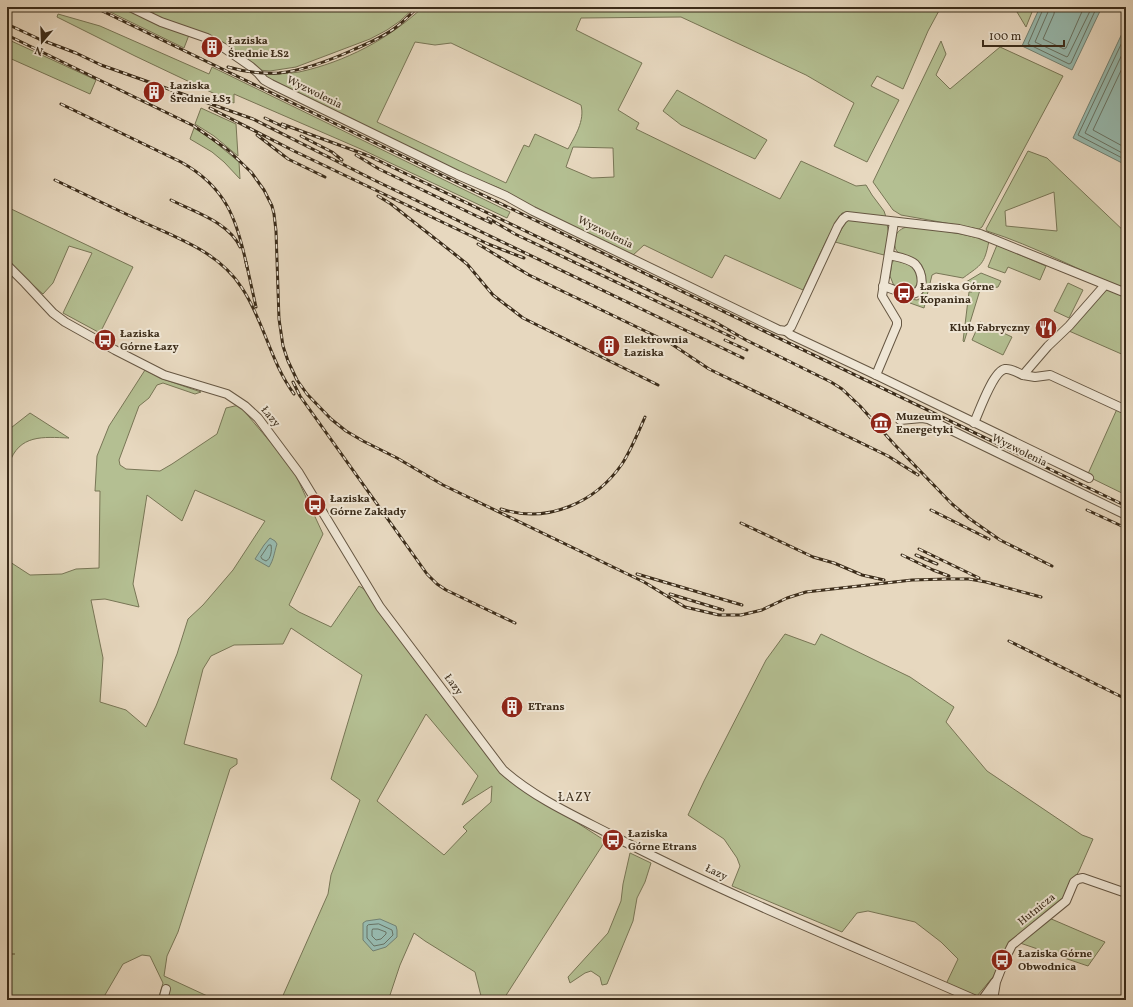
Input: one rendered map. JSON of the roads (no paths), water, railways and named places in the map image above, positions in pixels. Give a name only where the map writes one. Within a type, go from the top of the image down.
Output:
[{"type":"street","name":"Wyzwolenia","points":[[130,7],[161,22],[207,38],[224,48],[271,84],[458,175],[506,196],[533,211],[779,330],[786,331],[790,336],[876,375],[1089,478]]},
{"type":"street","points":[[786,331],[791,327],[843,219],[847,216],[959,229],[980,234],[1126,293]]},
{"type":"street","points":[[876,375],[897,325],[897,321],[882,296],[894,222]]},
{"type":"street","points":[[883,286],[910,294],[916,293],[920,287],[922,278],[920,270],[914,263],[907,259],[888,255]]},
{"type":"street","name":"Łazy","points":[[8,269],[64,322],[164,375],[227,394],[245,406],[258,418],[299,473],[380,607],[503,770],[519,784],[541,798],[653,856],[976,1000]]},
{"type":"street","points":[[1023,375],[1105,285]]},
{"type":"street","points":[[974,423],[994,379],[1000,371],[1008,369],[1023,375],[1035,377],[1050,375],[1126,410]]},
{"type":"street","name":"Wyzwolenia","points":[[900,420],[922,418],[928,419],[1126,515]]},
{"type":"street","name":"Hutnicza","points":[[996,982],[1012,945],[1066,901],[1074,882],[1078,879],[1083,878],[1126,893]]},
{"type":"street","points":[[982,1000],[996,982]]},
{"type":"street","points":[[993,1000],[996,982]]},
{"type":"street","points":[[163,1000],[166,989]]},
{"type":"water","points":[[1040,7],[1096,7],[1101,9],[1072,70],[1022,46]]},
{"type":"water","points":[[1126,25],[1126,165],[1073,138]]},
{"type":"water","points":[[270,538],[277,544],[269,567],[255,559]]},
{"type":"water","points":[[380,919],[396,926],[397,937],[386,947],[373,951],[363,940],[363,923],[366,921]]},
{"type":"railway","points":[[94,7],[1126,506]]},
{"type":"railway","points":[[228,67],[260,73],[279,73],[299,70],[328,61],[386,34],[401,23],[418,7]]},
{"type":"railway","points":[[7,24],[101,65],[253,119],[374,180],[743,358]]},
{"type":"railway","points":[[7,35],[194,126],[228,150],[251,172],[264,190],[272,206],[274,214],[279,319],[283,346],[297,380],[307,394],[331,419],[346,431],[397,458],[443,485],[644,582],[685,607],[719,615],[741,615],[762,610],[787,598],[806,592],[912,580],[969,579],[986,582],[1041,597]]},
{"type":"railway","points":[[61,104],[181,162],[209,182],[219,194],[234,219],[247,267]]},
{"type":"railway","points":[[210,108],[294,151],[488,244],[524,258]]},
{"type":"railway","points":[[265,118],[286,128]]},
{"type":"railway","points":[[282,124],[369,156],[715,322],[746,340],[831,382],[842,389],[860,406],[894,444],[952,504],[970,519],[1000,540],[1052,566]]},
{"type":"railway","points":[[257,135],[288,159],[325,177]]},
{"type":"railway","points":[[301,136],[332,152],[342,160]]},
{"type":"railway","points":[[356,155],[379,169],[491,223]]},
{"type":"railway","points":[[55,180],[184,241],[210,256],[222,265],[233,276],[250,301],[279,368],[294,394]]},
{"type":"railway","points":[[378,196],[391,204],[467,264],[493,295],[523,318],[658,385]]},
{"type":"railway","points":[[171,200],[219,224],[235,238],[240,247]]},
{"type":"railway","points":[[488,218],[515,234],[734,338]]},
{"type":"railway","points":[[478,244],[529,275],[670,343],[709,369],[888,456],[918,475]]},
{"type":"railway","points":[[246,262],[256,307]]},
{"type":"railway","points":[[725,340],[747,350]]},
{"type":"railway","points":[[293,382],[300,396],[427,574],[437,584],[446,590],[515,623]]},
{"type":"railway","points":[[501,509],[518,513],[536,514],[552,512],[569,507],[584,499],[598,490],[611,478],[622,464],[645,417]]},
{"type":"railway","points":[[931,510],[989,539]]},
{"type":"railway","points":[[1087,510],[1126,528]]},
{"type":"railway","points":[[741,523],[813,557],[834,563],[862,575],[884,580]]},
{"type":"railway","points":[[919,549],[979,578]]},
{"type":"railway","points":[[902,555],[949,576]]},
{"type":"railway","points":[[916,555],[937,564]]},
{"type":"railway","points":[[637,574],[742,605]]},
{"type":"railway","points":[[670,594],[723,610]]},
{"type":"railway","points":[[1009,641],[1126,699]]},
{"type":"place","name":"Łaziska Średnie ŁS2","points":[[212,47]]},
{"type":"place","name":"Łaziska Średnie ŁS3","points":[[154,92]]},
{"type":"place","name":"Łaziska Górne Kopanina","points":[[904,293]]},
{"type":"place","name":"Klub Fabryczny","points":[[1046,328]]},
{"type":"place","name":"Łaziska Górne Łazy","points":[[105,340]]},
{"type":"place","name":"Elektrownia Łaziska","points":[[609,346]]},
{"type":"place","name":"Muzeum Energetyki","points":[[881,423]]},
{"type":"place","name":"Łaziska Górne Zakłady","points":[[315,505]]},
{"type":"place","name":"ETrans","points":[[512,707]]},
{"type":"place","name":"Łaziska Górne Etrans","points":[[613,840]]},
{"type":"place","name":"Łaziska Górne Obwodnica","points":[[1002,960]]},
{"type":"district","name":"ŁAZY","points":[[575,798]]}]
